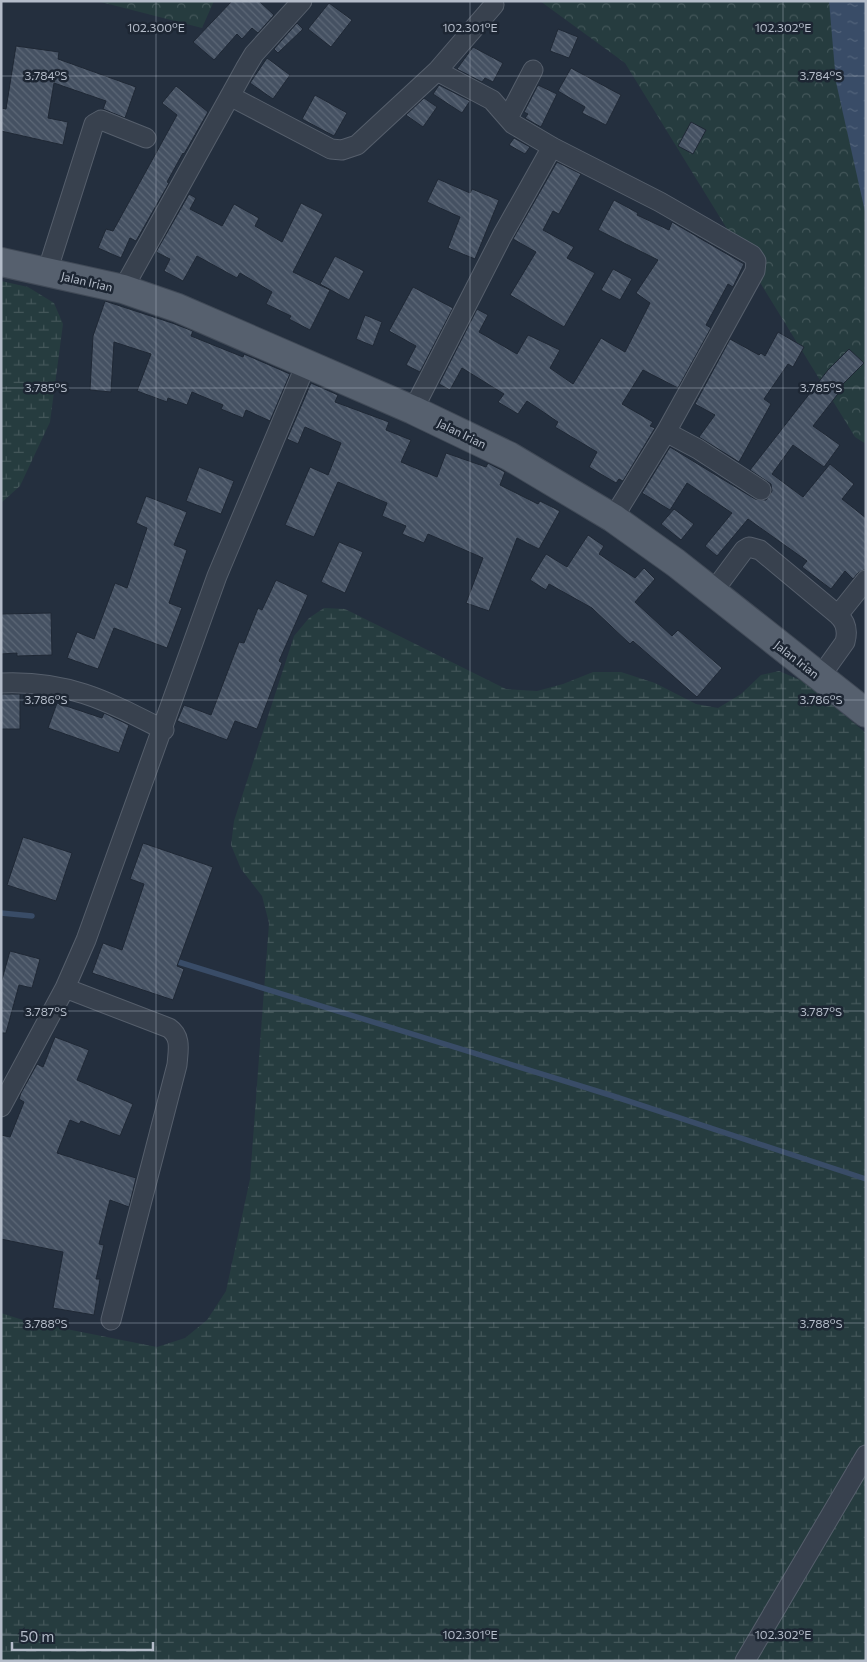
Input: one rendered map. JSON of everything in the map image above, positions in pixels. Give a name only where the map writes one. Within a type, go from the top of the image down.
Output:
[{"type":"main road","name":"Jalan Irian","points":[[1,262],[123,289],[178,308],[307,362],[414,410],[509,456],[613,518],[712,592],[866,714]]},
{"type":"street","points":[[123,289],[254,54],[302,1]]},
{"type":"street","points":[[230,96],[331,149],[342,150],[357,144],[437,71],[494,5]]},
{"type":"street","points":[[508,118],[532,70]]},
{"type":"street","points":[[437,71],[492,100],[513,124],[552,147],[660,202],[752,255],[756,261],[755,271],[666,432],[613,518]]},
{"type":"street","points":[[47,272],[94,124],[101,120],[146,138]]},
{"type":"street","points":[[414,410],[502,236],[552,147]]},
{"type":"street","points":[[1,1107],[65,988],[86,940],[164,730],[217,576],[307,362]]},
{"type":"street","points":[[666,432],[698,449],[761,490]]},
{"type":"street","points":[[712,592],[744,550],[749,547],[756,548],[838,615],[845,624],[847,636],[845,642],[820,677]]},
{"type":"street","points":[[838,615],[866,580]]},
{"type":"street","points":[[1,683],[55,685],[79,690],[109,702],[164,730]]},
{"type":"street","points":[[65,988],[169,1028],[175,1032],[179,1042],[177,1065],[111,1320]]},
{"type":"street","points":[[745,1661],[866,1455]]},
{"type":"green space","points":[[97,1],[214,1],[202,28]]},
{"type":"green space","points":[[540,1],[866,1],[866,444],[855,437],[625,63]]},
{"type":"green space","points":[[1,281],[28,287],[54,303],[63,324],[50,422],[20,486],[1,503]]},
{"type":"green space","points":[[324,608],[345,609],[506,689],[537,691],[563,684],[593,672],[621,672],[655,683],[696,704],[718,708],[741,694],[761,675],[779,671],[805,682],[866,733],[866,1661],[1,1661],[1,1313],[26,1321],[157,1347],[185,1338],[207,1320],[226,1291],[250,1179],[269,923],[262,896],[241,869],[231,845],[234,821],[294,636],[309,618]]},
{"type":"water","points":[[829,1],[866,1],[866,216],[836,82]]},
{"type":"building","points":[[232,1],[259,1],[274,15],[258,33],[252,28],[242,39],[237,34],[214,60],[193,42]]},
{"type":"building","points":[[329,3],[352,20],[331,47],[308,29]]},
{"type":"building","points":[[297,23],[303,29],[278,53],[274,49]]},
{"type":"building","points":[[558,29],[578,37],[569,58],[550,51]]},
{"type":"building","points":[[16,46],[59,52],[58,59],[136,87],[125,118],[103,109],[106,101],[54,83],[48,118],[68,122],[63,145],[1,131],[1,108],[6,109]]},
{"type":"building","points":[[473,47],[503,63],[493,82],[485,78],[482,82],[457,69]]},
{"type":"building","points":[[267,58],[290,75],[273,99],[250,83]]},
{"type":"building","points":[[571,68],[621,95],[606,125],[582,113],[585,107],[558,91]]},
{"type":"building","points":[[439,85],[470,101],[462,113],[433,94]]},
{"type":"building","points":[[538,85],[557,94],[541,127],[525,118],[528,114],[524,112]]},
{"type":"building","points":[[176,86],[208,112],[183,153],[167,182],[169,183],[136,241],[130,238],[121,258],[98,248],[106,229],[113,231],[177,115],[162,103]]},
{"type":"building","points":[[315,95],[347,113],[334,136],[302,119]]},
{"type":"building","points":[[424,98],[437,107],[423,127],[406,115]]},
{"type":"building","points":[[691,122],[706,130],[693,154],[678,146]]},
{"type":"building","points":[[514,138],[530,147],[525,154],[509,145]]},
{"type":"building","points":[[557,162],[581,174],[559,214],[553,211],[543,230],[574,247],[567,258],[595,273],[564,327],[510,295],[536,252],[513,239]]},
{"type":"building","points":[[438,179],[470,193],[472,189],[499,200],[475,259],[448,248],[460,217],[427,202]]},
{"type":"building","points":[[189,194],[196,198],[190,209],[222,226],[234,204],[259,218],[255,226],[282,242],[301,203],[323,214],[293,272],[330,290],[310,330],[289,319],[291,316],[266,304],[272,292],[240,273],[237,278],[197,256],[183,281],[164,271],[170,259],[156,252]]},
{"type":"building","points":[[614,200],[638,213],[637,215],[669,230],[672,222],[744,264],[733,287],[728,284],[706,325],[711,328],[678,388],[643,370],[622,404],[653,422],[650,426],[655,428],[623,481],[619,479],[616,483],[589,467],[597,452],[555,427],[558,422],[527,401],[518,414],[498,402],[504,394],[462,368],[450,390],[439,384],[477,309],[488,315],[479,332],[517,354],[528,335],[560,350],[550,368],[573,384],[601,338],[625,352],[650,303],[636,293],[658,260],[598,230]]},
{"type":"building","points":[[335,256],[364,271],[349,300],[320,284]]},
{"type":"building","points":[[613,269],[632,279],[620,300],[601,290]]},
{"type":"building","points":[[413,287],[453,308],[420,372],[406,365],[416,346],[389,331]]},
{"type":"building","points":[[105,301],[193,331],[191,336],[243,357],[244,354],[290,374],[270,421],[246,410],[243,418],[221,409],[223,405],[192,392],[187,405],[168,398],[167,402],[137,391],[151,354],[114,342],[111,392],[90,390],[93,336]]},
{"type":"building","points":[[365,315],[382,322],[373,346],[356,339]]},
{"type":"building","points":[[778,332],[804,347],[793,367],[788,364],[764,399],[771,404],[739,462],[699,437],[715,415],[695,404],[730,339],[759,355],[761,353],[765,356]]},
{"type":"building","points":[[849,349],[864,363],[842,385],[844,386],[813,426],[840,445],[824,467],[793,445],[772,474],[803,497],[830,464],[854,484],[842,499],[866,518],[866,569],[858,573],[853,579],[845,571],[831,589],[802,567],[807,561],[748,519],[717,556],[705,546],[732,513],[687,483],[670,510],[642,493],[670,447],[755,499],[766,500],[772,491],[771,484],[750,470],[828,370]]},
{"type":"building","points":[[311,383],[338,395],[335,402],[389,422],[386,430],[411,440],[401,462],[437,477],[446,453],[486,467],[488,463],[505,472],[500,485],[538,504],[540,501],[560,511],[539,549],[517,538],[489,611],[466,603],[483,558],[428,534],[424,543],[402,534],[406,526],[382,516],[387,503],[338,482],[314,537],[285,525],[310,467],[328,475],[341,443],[305,427],[298,444],[287,439]]},
{"type":"building","points":[[199,467],[234,481],[221,514],[186,501]]},
{"type":"building","points":[[146,496],[187,512],[174,545],[187,550],[169,603],[182,608],[167,648],[114,628],[98,669],[67,658],[77,632],[94,639],[115,583],[127,588],[147,528],[136,523]]},
{"type":"building","points":[[674,509],[694,524],[681,540],[661,524]]},
{"type":"building","points":[[588,535],[604,546],[599,554],[635,578],[644,568],[655,579],[635,602],[672,636],[678,630],[722,668],[697,697],[633,641],[630,644],[592,608],[549,584],[546,590],[530,580],[546,554],[567,567]]},
{"type":"building","points":[[339,542],[363,552],[345,593],[321,582]]},
{"type":"building","points":[[276,580],[308,595],[279,661],[282,663],[257,729],[235,721],[227,740],[177,721],[184,705],[211,715],[239,642],[244,643],[258,608],[262,610]]},
{"type":"building","points":[[51,613],[52,655],[17,656],[17,653],[1,654],[1,614]]},
{"type":"building","points":[[1,694],[20,694],[20,729],[1,729]]},
{"type":"building","points":[[57,703],[102,718],[104,713],[129,725],[119,753],[48,728]]},
{"type":"building","points":[[23,837],[72,853],[56,901],[7,885]]},
{"type":"building","points":[[143,843],[213,867],[177,966],[184,969],[173,1000],[92,973],[103,943],[122,950],[144,884],[130,879]]},
{"type":"building","points":[[10,951],[40,959],[32,988],[19,985],[6,1033],[1,1033],[1,983]]},
{"type":"building","points":[[55,1037],[89,1050],[77,1080],[133,1104],[120,1136],[81,1121],[79,1124],[70,1120],[57,1153],[136,1178],[129,1207],[110,1200],[99,1244],[104,1245],[96,1279],[100,1279],[94,1315],[53,1308],[63,1252],[1,1239],[1,1135],[10,1137],[24,1102],[19,1099],[21,1093],[37,1064],[43,1067]]},
{"type":"waterway","points":[[1,913],[32,916]]},
{"type":"waterway","points":[[172,960],[613,1096],[866,1179]]}]
